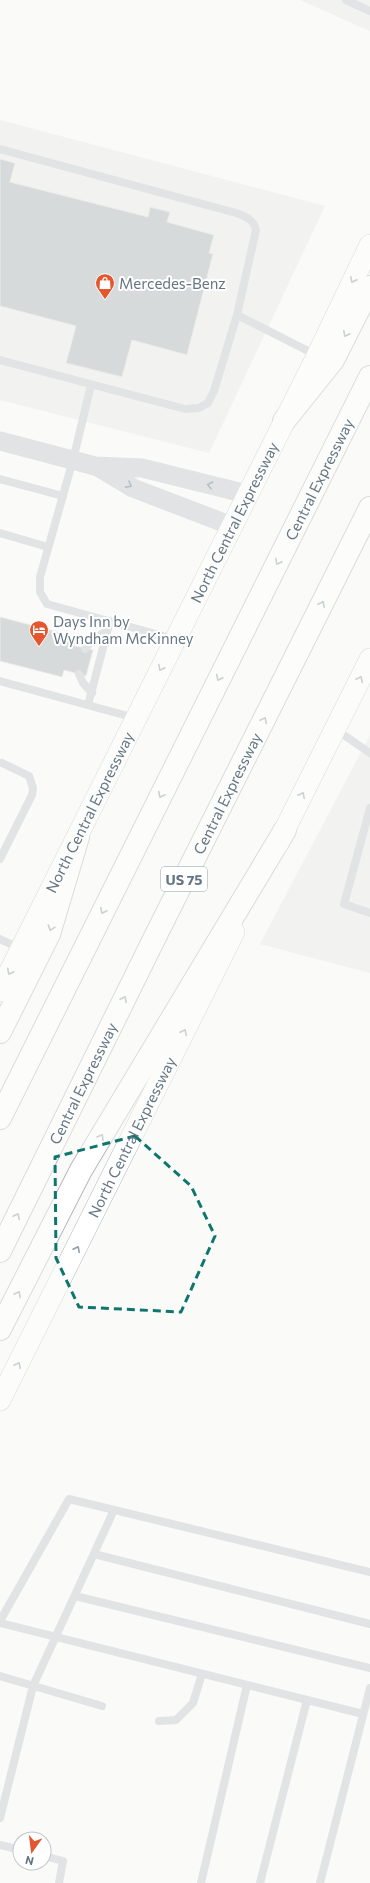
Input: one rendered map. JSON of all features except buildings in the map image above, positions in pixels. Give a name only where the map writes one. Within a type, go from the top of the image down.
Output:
[{"type":"highway","points":[[284,421],[333,360],[370,287]]},
{"type":"highway","name":"Central Expressway","points":[[0,1118],[370,377]]},
{"type":"highway","name":"Central Expressway","points":[[0,1251],[160,926],[370,508]]},
{"type":"highway","points":[[0,1329],[81,1170],[284,830]]},
{"type":"highway","points":[[0,1032],[49,934],[78,837]]},
{"type":"main road","name":"North Central Expressway","points":[[0,991],[317,356],[370,245]]},
{"type":"main road","name":"North Central Expressway","points":[[0,1400],[82,1239],[370,659]]},
{"type":"street","points":[[0,441],[95,466],[142,468],[248,494]]},
{"type":"street","points":[[95,466],[133,488],[232,526]]},
{"type":"lane","points":[[346,0],[370,11]]},
{"type":"lane","points":[[0,149],[243,215],[255,225],[256,230],[237,315],[214,391],[208,403],[199,408],[185,409],[0,360]]},
{"type":"lane","points":[[237,315],[317,356]]},
{"type":"lane","points":[[91,385],[73,460],[40,577],[40,592],[47,604],[175,639]]},
{"type":"lane","points":[[0,479],[62,496]]},
{"type":"lane","points":[[0,533],[48,547]]},
{"type":"lane","points":[[88,705],[110,621]]},
{"type":"lane","points":[[86,648],[92,640],[107,631]]},
{"type":"lane","points":[[79,674],[83,683],[92,693]]},
{"type":"lane","points":[[0,681],[135,718]]},
{"type":"lane","points":[[334,729],[370,753]]},
{"type":"lane","points":[[0,859],[32,795],[33,788],[29,776],[1,764]]},
{"type":"lane","points":[[370,808],[344,904],[370,913]]},
{"type":"lane","points":[[0,939],[21,949]]},
{"type":"lane","points":[[363,1714],[56,1638],[0,1622],[69,1499],[370,1572]]},
{"type":"lane","points":[[0,1818],[33,1686],[114,1510]]},
{"type":"lane","points":[[94,1554],[370,1624]]},
{"type":"lane","points":[[75,1596],[370,1668]]},
{"type":"lane","points":[[159,1721],[176,1720],[193,1703],[202,1674]]},
{"type":"lane","points":[[0,1676],[102,1706]]},
{"type":"lane","points":[[201,1883],[247,1685]]},
{"type":"lane","points":[[320,1883],[370,1688]]},
{"type":"lane","points":[[260,1883],[307,1700]]},
{"type":"lane","points":[[0,1845],[12,1848]]},
{"type":"lane","points":[[52,1858],[64,1861],[59,1883]]},
{"type":"highlighted area","points":[[135,1136],[191,1186],[215,1236],[181,1312],[79,1307],[56,1258],[55,1157]]},
{"type":"shaded area","points":[[300,0],[370,0],[370,31]]},
{"type":"shaded area","points":[[0,120],[325,206],[209,453],[0,400]]},
{"type":"shaded area","points":[[370,735],[370,973],[260,944]]},
{"type":"place","name":"Mercedes-Benz","points":[[105,300]]},
{"type":"place","name":"Days Inn by Wyndham McKinney","points":[[39,647]]}]
